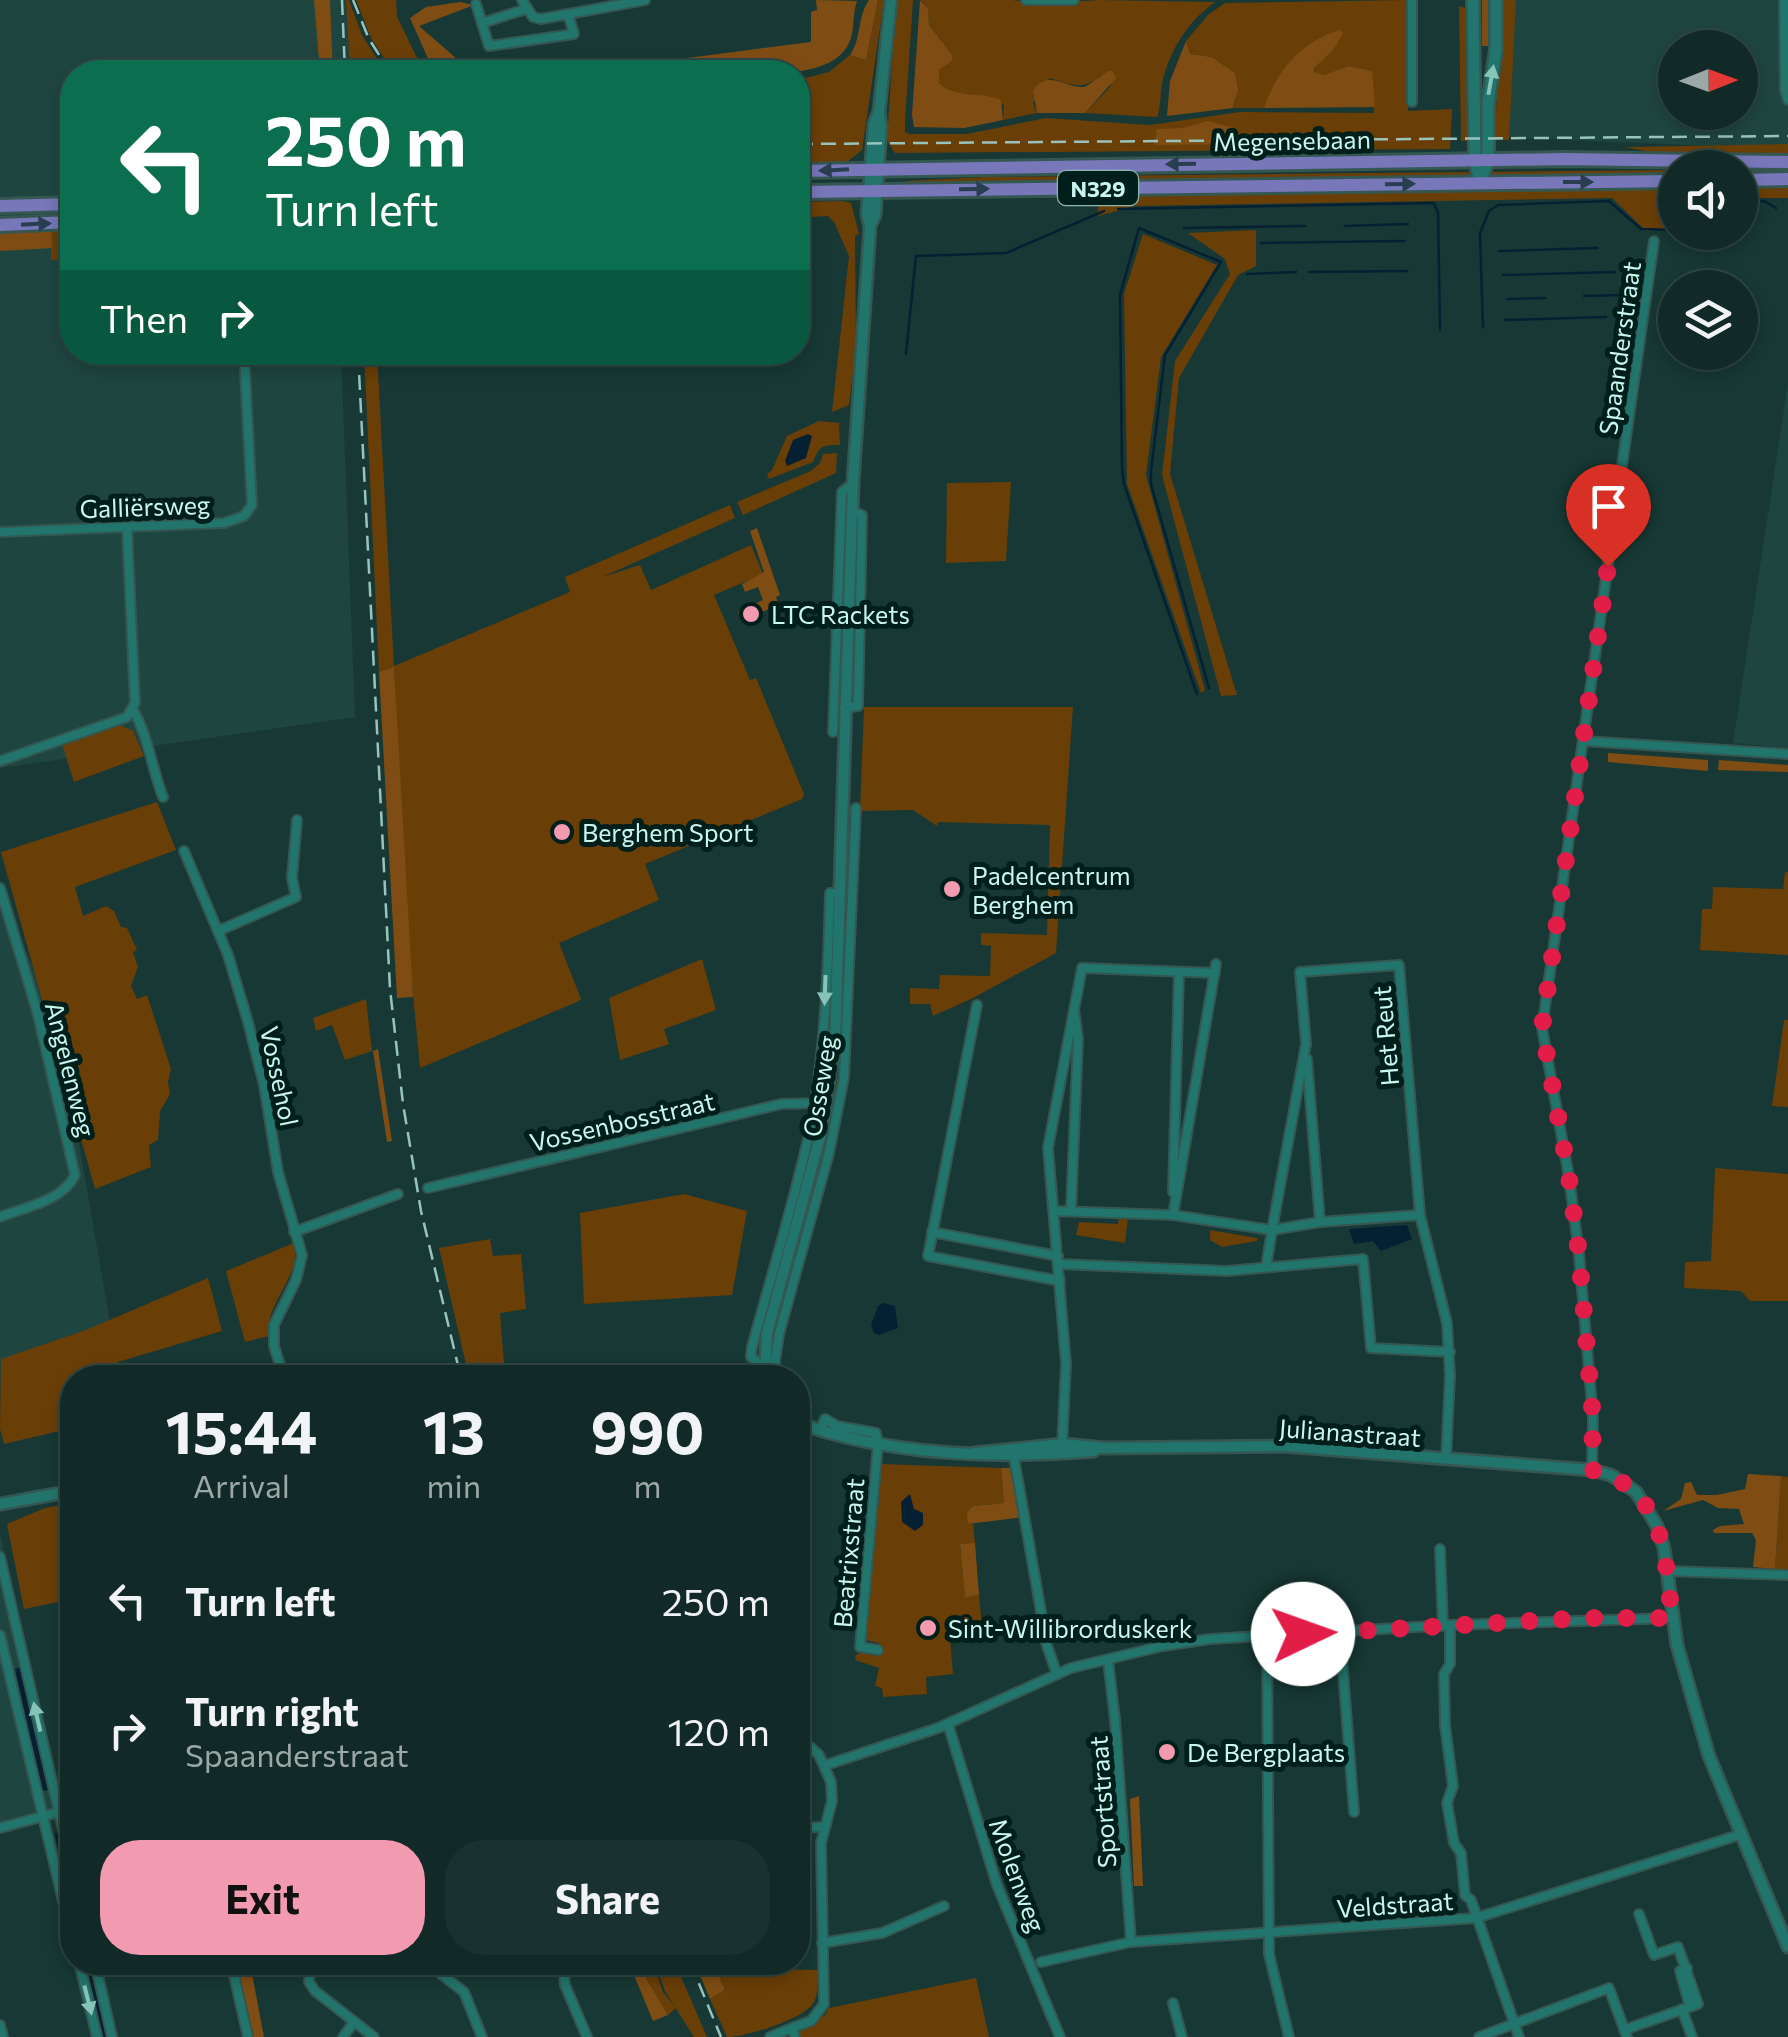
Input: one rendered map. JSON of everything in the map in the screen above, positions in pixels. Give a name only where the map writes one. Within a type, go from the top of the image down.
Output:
[{"type":"main road","points":[[1473,0],[1481,161]]},
{"type":"main road","points":[[1480,182],[1496,50],[1496,0]]},
{"type":"main road","name":"Megensebaan","points":[[810,171],[1481,161],[1788,162]]},
{"type":"main road","points":[[1758,180],[1788,180]]},
{"type":"main road","name":"Megensebaan","points":[[810,192],[1658,181]]},
{"type":"main road","points":[[0,206],[60,204]]},
{"type":"main road","points":[[0,225],[60,222]]},
{"type":"street","points":[[482,24],[524,5],[533,17],[541,19],[645,0]]},
{"type":"street","points":[[1026,0],[1074,0]]},
{"type":"street","points":[[1412,0],[1412,102]]},
{"type":"street","points":[[1784,0],[1788,100]]},
{"type":"street","name":"Osseweg","points":[[833,732],[842,708],[854,628],[853,483],[870,227],[875,215],[874,124],[879,112],[889,3]]},
{"type":"street","points":[[476,4],[490,46],[574,34],[568,14]]},
{"type":"street","name":"Spaanderstraat","points":[[1592,1470],[1593,1418],[1579,1254],[1542,1028],[1654,241]]},
{"type":"street","name":"Galliërsweg","points":[[0,532],[224,523],[244,516],[252,505],[245,365]]},
{"type":"street","name":"Osseweg","points":[[774,1365],[770,1348],[829,1153],[844,1078],[849,822],[842,708],[842,492],[853,483]]},
{"type":"street","points":[[128,526],[133,710],[163,797]]},
{"type":"street","points":[[0,761],[127,717],[133,710]]},
{"type":"street","points":[[1583,741],[1788,754]]},
{"type":"street","name":"Osseweg","points":[[766,1365],[834,1042],[835,893],[849,822],[856,808]]},
{"type":"street","points":[[218,931],[296,896],[292,878],[296,820]]},
{"type":"street","name":"Vossehol","points":[[184,851],[218,931],[248,1022],[264,1084],[278,1172],[302,1255],[274,1325],[274,1346],[280,1365]]},
{"type":"street","name":"Angelenweg","points":[[0,888],[37,1012],[74,1175],[69,1187],[58,1194],[0,1217]]},
{"type":"street","name":"Het Reut","points":[[1320,1222],[1300,972],[1399,964],[1420,1215],[1447,1323],[1450,1352],[1446,1459]]},
{"type":"street","points":[[1062,1448],[1066,1364],[1048,1148],[1082,968],[1179,972],[1215,969],[1174,1199]]},
{"type":"street","points":[[1173,1215],[1179,972]]},
{"type":"street","points":[[978,1005],[928,1256],[1060,1281]]},
{"type":"street","points":[[1072,1211],[1078,1039],[1074,1010]]},
{"type":"street","name":"Het Reut","points":[[1266,1268],[1306,1044]]},
{"type":"street","name":"Osseweg","points":[[758,1365],[751,1357],[752,1347],[820,1103]]},
{"type":"street","name":"Vossenbosstraat","points":[[428,1188],[780,1104],[820,1103]]},
{"type":"street","points":[[294,1232],[398,1194]]},
{"type":"street","points":[[1054,1210],[1173,1215],[1272,1230],[1320,1222],[1420,1215]]},
{"type":"street","points":[[932,1232],[1058,1260],[1227,1271],[1363,1259],[1371,1348],[1450,1352]]},
{"type":"street","name":"Julianastraat","points":[[810,1426],[878,1444],[974,1454],[1062,1448],[1284,1446],[1592,1470]]},
{"type":"street","name":"Beatrixstraat","points":[[878,1444],[860,1647],[878,1650]]},
{"type":"street","points":[[1013,1451],[1047,1646],[1057,1674]]},
{"type":"street","points":[[1592,1470],[1611,1475],[1636,1492],[1657,1526],[1668,1571],[1677,1645],[1709,1756],[1788,1948]]},
{"type":"street","points":[[0,1507],[60,1494]]},
{"type":"street","points":[[1440,1549],[1450,1664],[1444,1674],[1453,1786],[1447,1803],[1454,1843],[1461,1853],[1465,1895],[1471,1900],[1519,2037]]},
{"type":"street","points":[[0,1557],[60,1816]]},
{"type":"street","points":[[1668,1571],[1788,1575]]},
{"type":"street","points":[[826,1765],[948,1724],[1057,1674],[1194,1641],[1672,1618]]},
{"type":"street","points":[[1340,1632],[1354,1812]]},
{"type":"street","points":[[0,1634],[60,1890]]},
{"type":"street","points":[[1266,1636],[1269,1954],[1289,2037]]},
{"type":"street","points":[[2,1652],[21,1648]]},
{"type":"street","name":"Sportstraat","points":[[1108,1660],[1130,1942]]},
{"type":"street","name":"Molenweg","points":[[948,1724],[996,1882],[1060,2037]]},
{"type":"street","points":[[770,2037],[794,2032],[811,2021],[824,2004],[821,1843],[832,1801],[826,1765],[810,1748]]},
{"type":"street","points":[[0,1828],[59,1812]]},
{"type":"street","points":[[810,1828],[824,1827]]},
{"type":"street","name":"Veldstraat","points":[[1041,1962],[1130,1942],[1476,1918],[1742,1834]]},
{"type":"street","points":[[822,1944],[882,1932],[944,1906]]},
{"type":"street","points":[[1479,2037],[1609,1988],[1626,2034],[1698,2004],[1678,1947],[1654,1956],[1639,1914]]},
{"type":"street","points":[[81,1975],[97,2037]]},
{"type":"street","points":[[97,1975],[112,2037]]},
{"type":"street","points":[[234,1975],[248,2037]]},
{"type":"street","points":[[309,1975],[315,1991],[374,2037]]},
{"type":"street","points":[[442,1975],[464,1992],[482,2037]]},
{"type":"street","points":[[564,1975],[588,2037]]},
{"type":"street","points":[[1172,2003],[1182,2037]]},
{"type":"street","points":[[1686,2008],[1692,2037]]},
{"type":"street","points":[[343,2037],[354,2022]]},
{"type":"street","points":[[0,2026],[3,2037]]},
{"type":"shaded area","points":[[0,0],[324,0],[326,60],[60,60],[60,365],[341,365],[355,717],[0,768]]},
{"type":"shaded area","points":[[314,0],[330,0],[332,60],[319,60]]},
{"type":"shaded area","points":[[330,0],[346,0],[349,60],[332,60]]},
{"type":"shaded area","points":[[346,0],[378,60],[349,60]]},
{"type":"shaded area","points":[[356,0],[396,0],[397,17],[418,60],[385,60],[371,38]]},
{"type":"shaded area","points":[[816,0],[857,1],[849,44],[837,58],[821,66],[810,68],[810,60],[672,60],[811,42],[811,12],[817,10]]},
{"type":"shaded area","points":[[869,0],[878,0],[866,60],[850,55]]},
{"type":"shaded area","points":[[878,0],[884,0],[862,150],[847,162],[810,164],[810,77],[829,72],[850,55],[866,60]]},
{"type":"shaded area","points":[[896,0],[913,0],[905,132],[967,134],[1046,118],[1150,125],[1240,112],[1374,113],[1371,71],[1349,66],[1323,75],[1315,73],[1313,68],[1333,50],[1281,73],[1264,108],[1233,108],[1235,73],[1212,57],[1190,54],[1186,41],[1208,15],[1225,3],[1406,0],[1408,111],[1452,109],[1450,149],[895,153],[887,141]]},
{"type":"shaded area","points":[[920,0],[928,9],[929,25],[953,56],[939,70],[939,83],[960,93],[1001,100],[1003,120],[964,128],[914,127]]},
{"type":"shaded area","points":[[921,0],[1043,4],[1099,0],[1215,2],[1196,18],[1175,49],[1165,72],[1157,117],[1085,113],[1111,86],[1101,75],[1082,85],[1050,78],[1033,103],[1037,113],[1003,120],[1004,105],[950,92],[939,83],[939,70],[953,56],[929,25],[928,9]]},
{"type":"shaded area","points":[[1482,0],[1495,0],[1493,46],[1482,46]]},
{"type":"shaded area","points":[[1491,0],[1788,0],[1788,149],[1491,137]]},
{"type":"shaded area","points":[[1504,0],[1516,0],[1509,140],[1494,140]]},
{"type":"shaded area","points":[[460,2],[474,5],[419,26],[458,60],[429,60],[410,18],[426,7]]},
{"type":"shaded area","points":[[1459,6],[1470,10],[1471,141],[1461,141]]},
{"type":"shaded area","points":[[1339,30],[1343,33],[1333,50],[1314,72],[1323,75],[1349,66],[1372,71],[1375,107],[1264,108],[1292,60],[1313,42]]},
{"type":"shaded area","points":[[1186,41],[1190,54],[1212,57],[1235,73],[1238,90],[1233,108],[1167,116],[1170,81]]},
{"type":"shaded area","points":[[1113,71],[1116,78],[1085,113],[1037,113],[1033,91],[1038,84],[1050,80],[1085,87]]},
{"type":"shaded area","points":[[1207,121],[1231,127],[1231,144],[1154,145],[1157,129],[1184,128]]},
{"type":"shaded area","points":[[1788,144],[1788,156],[1758,156],[1758,150],[1658,152],[1625,147]]},
{"type":"shaded area","points":[[1788,168],[1788,198],[1758,198],[1758,169]]},
{"type":"shaded area","points":[[1658,170],[1658,230],[1646,231],[1612,198],[1135,206],[1098,216],[1098,187],[902,192],[906,181]]},
{"type":"shaded area","points":[[810,202],[851,203],[859,234],[855,236],[856,348],[849,405],[832,412],[849,256],[828,216],[810,217]]},
{"type":"shaded area","points":[[51,226],[60,226],[60,260],[51,260]]},
{"type":"shaded area","points":[[51,226],[52,248],[0,251],[0,229]]},
{"type":"shaded area","points":[[1256,230],[1256,266],[1238,275],[1179,378],[1170,474],[1237,695],[1221,696],[1162,475],[1175,361],[1230,274],[1225,259],[1188,233]]},
{"type":"shaded area","points":[[1143,234],[1217,265],[1161,357],[1146,475],[1205,690],[1201,693],[1127,484],[1124,294]]},
{"type":"shaded area","name":"Berghem Sport","points":[[365,365],[378,365],[394,666],[570,592],[565,577],[730,505],[735,518],[602,577],[640,565],[651,590],[751,545],[763,574],[714,595],[750,680],[756,678],[804,794],[802,799],[645,864],[659,900],[559,943],[581,999],[577,1002],[420,1068],[407,931],[394,668],[379,672]]},
{"type":"shaded area","points":[[1788,383],[1788,748],[1733,743]]},
{"type":"shaded area","points":[[819,421],[839,423],[840,445],[822,448],[813,462],[769,479],[767,474],[787,436]]},
{"type":"shaded area","points":[[837,453],[836,473],[743,515],[737,502],[811,471],[823,454]]},
{"type":"shaded area","points":[[1011,482],[1006,561],[946,563],[947,483]]},
{"type":"shaded area","points":[[757,528],[780,595],[776,597],[779,605],[742,620],[738,612],[763,600],[758,587],[745,592],[742,584],[764,572],[750,531]]},
{"type":"shaded area","points":[[394,667],[413,997],[397,998],[379,672]]},
{"type":"shaded area","points":[[864,707],[1073,707],[1056,953],[933,1016],[930,1004],[910,1004],[910,988],[939,989],[940,975],[990,976],[991,946],[981,945],[981,933],[1047,935],[1050,825],[938,822],[937,826],[913,810],[860,811]]},
{"type":"shaded area","points":[[120,725],[133,731],[144,756],[74,782],[62,744]]},
{"type":"shaded area","points":[[1608,753],[1708,760],[1708,771],[1608,762]]},
{"type":"shaded area","points":[[1719,760],[1788,765],[1788,772],[1718,770]]},
{"type":"shaded area","points":[[157,802],[176,850],[75,887],[83,916],[106,906],[114,911],[121,927],[127,928],[137,950],[133,952],[138,967],[131,986],[137,999],[147,995],[171,1069],[170,1094],[160,1111],[158,1140],[149,1145],[151,1167],[95,1189],[1,852]]},
{"type":"shaded area","points":[[1785,872],[1788,955],[1700,950],[1702,909],[1712,909],[1713,887],[1783,889]]},
{"type":"shaded area","points":[[0,895],[58,1022],[117,1362],[60,1365],[60,1370],[0,1379]]},
{"type":"shaded area","points":[[702,959],[716,1010],[664,1029],[669,1044],[620,1060],[609,998]]},
{"type":"shaded area","points":[[366,999],[372,1051],[345,1060],[332,1025],[316,1031],[313,1018]]},
{"type":"shaded area","points":[[1784,1020],[1788,1020],[1788,1107],[1772,1106]]},
{"type":"shaded area","points":[[378,1049],[392,1141],[387,1142],[373,1051]]},
{"type":"shaded area","points":[[838,1074],[842,1075],[818,1181],[773,1337],[824,1150]]},
{"type":"shaded area","points":[[1715,1168],[1788,1174],[1788,1301],[1750,1301],[1741,1291],[1684,1288],[1685,1262],[1711,1261]]},
{"type":"shaded area","points":[[684,1194],[747,1211],[732,1295],[584,1304],[580,1213]]},
{"type":"shaded area","points":[[1119,1218],[1128,1218],[1125,1243],[1076,1235],[1079,1222],[1118,1224]]},
{"type":"shaded area","points":[[1210,1230],[1257,1241],[1222,1247],[1210,1240]]},
{"type":"shaded area","points":[[490,1239],[493,1256],[521,1254],[526,1309],[500,1313],[504,1365],[466,1365],[439,1248]]},
{"type":"shaded area","points":[[294,1243],[293,1268],[272,1312],[269,1336],[245,1342],[226,1271]]},
{"type":"shaded area","points":[[208,1278],[222,1331],[118,1362],[119,1365],[60,1365],[60,1431],[4,1444],[0,1429],[1,1359],[86,1330]]},
{"type":"shaded area","points":[[880,1464],[1001,1468],[1004,1503],[973,1506],[968,1524],[973,1524],[975,1543],[960,1545],[965,1596],[979,1595],[982,1628],[976,1629],[977,1636],[950,1639],[953,1674],[926,1677],[927,1694],[883,1697],[882,1688],[875,1686],[879,1668],[855,1660],[863,1652],[879,1653],[879,1643],[866,1640]]},
{"type":"shaded area","points":[[1001,1468],[1015,1468],[1024,1517],[968,1524],[967,1513],[973,1506],[1004,1503]]},
{"type":"shaded area","points":[[1748,1474],[1781,1476],[1775,1569],[1753,1567],[1756,1540],[1752,1533],[1714,1533],[1720,1526],[1744,1524],[1739,1509],[1718,1508],[1703,1500],[1663,1511],[1681,1499],[1685,1483],[1691,1482],[1697,1495],[1717,1495],[1745,1489]]},
{"type":"shaded area","points":[[1781,1476],[1788,1477],[1788,1569],[1775,1569]]},
{"type":"shaded area","points":[[60,1505],[60,1602],[24,1609],[7,1524]]},
{"type":"shaded area","points":[[0,1534],[60,1796],[60,1814],[0,1828]]},
{"type":"shaded area","points":[[975,1543],[979,1595],[965,1597],[960,1544]]},
{"type":"shaded area","points":[[1139,1796],[1143,1886],[1134,1886],[1130,1799]]},
{"type":"shaded area","points":[[810,1970],[818,1970],[816,1998],[808,2008],[788,2021],[736,2036],[727,2037],[710,1999],[725,1990],[718,1975],[810,1975]]},
{"type":"shaded area","points":[[240,1975],[252,1975],[264,2037],[254,2037]]},
{"type":"shaded area","points":[[634,1975],[644,1975],[668,2015],[653,2021]]},
{"type":"shaded area","points":[[644,1975],[657,1975],[663,1992],[676,2008],[668,2015]]},
{"type":"shaded area","points":[[659,1975],[680,1975],[707,2037],[694,2037]]},
{"type":"shaded area","points":[[700,1975],[718,1975],[725,1990],[710,1999]]},
{"type":"shaded area","points":[[976,1978],[989,2037],[794,2037],[791,2032],[825,2015],[829,2008]]},
{"type":"water","points":[[812,436],[806,458],[787,466],[785,461],[793,440]]},
{"type":"water","points":[[1407,1225],[1412,1239],[1381,1251],[1373,1241],[1354,1244],[1349,1229]]},
{"type":"water","points":[[883,1303],[895,1306],[898,1328],[879,1335],[871,1325]]},
{"type":"water","points":[[910,1494],[914,1509],[923,1513],[923,1525],[915,1531],[902,1522],[901,1502]]},
{"type":"water","points":[[20,1667],[48,1790],[42,1791],[15,1669]]},
{"type":"waterway","points":[[1483,327],[1480,233],[1489,211],[1498,205],[1609,201],[1641,229],[1658,230]]},
{"type":"waterway","points":[[1758,201],[1776,208]]},
{"type":"waterway","points":[[1118,209],[1434,203],[1438,213],[1440,330]]},
{"type":"waterway","points":[[906,354],[916,256],[1006,253],[1104,211]]},
{"type":"waterway","points":[[1345,226],[1408,224]]},
{"type":"waterway","points":[[1184,228],[1305,226]]},
{"type":"waterway","points":[[1197,694],[1124,484],[1122,468],[1120,295],[1139,228],[1221,262],[1165,355],[1151,471],[1151,484],[1209,688]]},
{"type":"waterway","points":[[1261,243],[1404,241]]},
{"type":"waterway","points":[[1499,251],[1597,248]]},
{"type":"waterway","points":[[1309,272],[1407,271]]},
{"type":"waterway","points":[[1247,274],[1296,272]]},
{"type":"waterway","points":[[1503,275],[1615,272]]},
{"type":"waterway","points":[[1584,296],[1623,295]]},
{"type":"waterway","points":[[1507,299],[1545,298]]},
{"type":"waterway","points":[[1505,320],[1606,317]]},
{"type":"waterway","points":[[56,1834],[60,1851]]},
{"type":"waterway","points":[[90,1975],[105,2037]]},
{"type":"railway","points":[[342,0],[344,60]]},
{"type":"railway","points":[[353,0],[382,60]]},
{"type":"railway","points":[[810,144],[1788,136]]},
{"type":"railway","points":[[359,365],[390,989],[403,1104],[421,1211],[458,1365]]},
{"type":"railway","points":[[695,1975],[721,2037]]},
{"type":"place","name":"LTC Rackets","points":[[751,614]]},
{"type":"place","name":"Berghem Sport","points":[[562,832]]},
{"type":"place","name":"Padelcentrum Berghem","points":[[952,889]]},
{"type":"place","name":"Sint-Willibrorduskerk","points":[[928,1628]]},
{"type":"place","name":"De Bergplaats","points":[[1167,1752]]},
{"type":"route","points":[[1303,1634],[1584,1618],[1672,1618],[1664,1548],[1648,1508],[1623,1482],[1592,1470],[1594,1432],[1579,1254],[1542,1028],[1608,566]]}]
